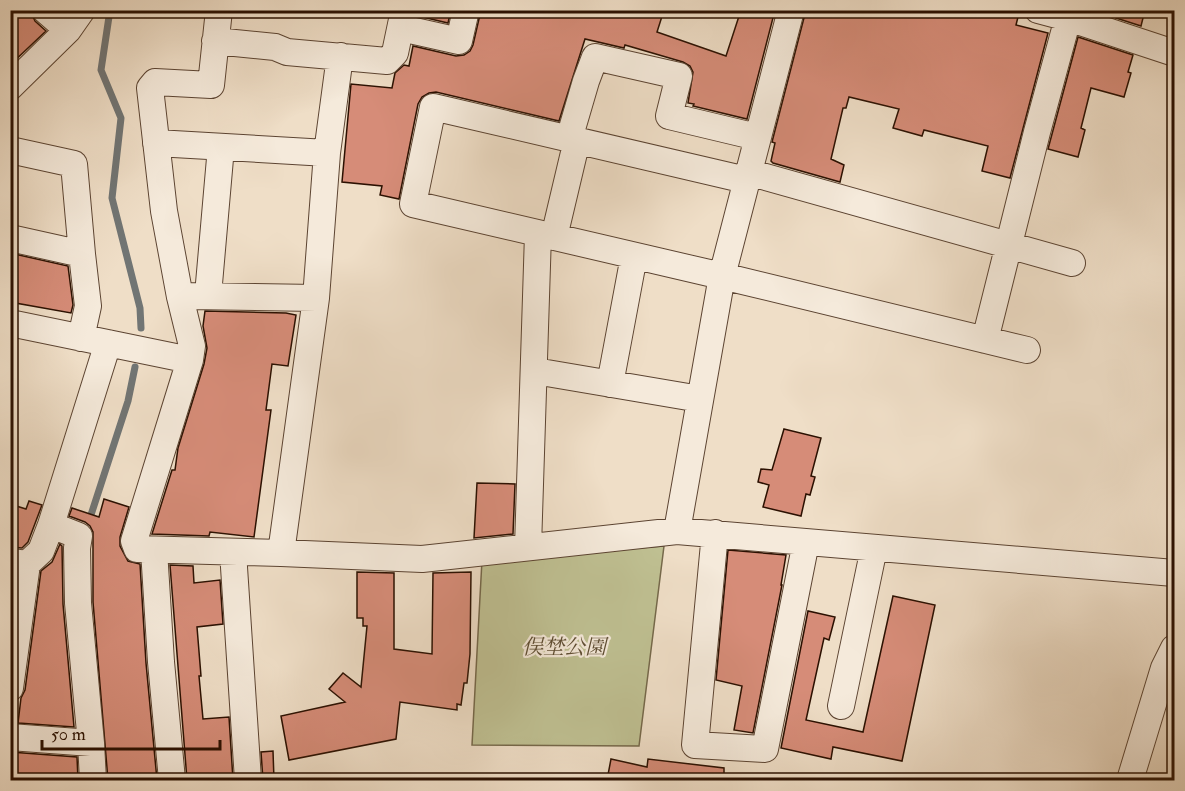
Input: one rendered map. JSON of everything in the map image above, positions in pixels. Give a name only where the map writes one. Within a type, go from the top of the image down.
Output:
[{"type":"street","points":[[10,87],[75,20],[45,10]]},
{"type":"street","points":[[219,10],[211,85],[156,82],[150,88],[164,212],[192,346],[190,360],[134,541],[137,549],[422,559],[677,531],[1174,573]]},
{"type":"street","points":[[215,41],[274,47],[287,52],[387,61],[395,53],[403,19],[459,41],[466,10]]},
{"type":"street","points":[[677,531],[722,276],[791,10]]},
{"type":"street","points":[[1038,10],[1174,53]]},
{"type":"street","points":[[985,340],[1068,18]]},
{"type":"street","points":[[281,553],[316,298],[327,153],[340,56]]},
{"type":"street","points":[[528,547],[535,371],[546,235],[595,57],[679,76],[669,116],[757,137]]},
{"type":"street","points":[[1027,350],[413,204],[433,107],[573,140],[747,176],[1072,263]]},
{"type":"street","points":[[156,143],[327,153]]},
{"type":"street","points":[[208,295],[221,147]]},
{"type":"street","points":[[10,150],[74,164],[88,306],[81,338]]},
{"type":"street","points":[[10,238],[82,254]]},
{"type":"street","points":[[610,384],[634,256]]},
{"type":"street","points":[[180,297],[208,295],[316,298]]},
{"type":"street","points":[[10,323],[190,360]]},
{"type":"street","points":[[10,688],[19,563],[41,551],[108,343]]},
{"type":"street","points":[[535,371],[700,399]]},
{"type":"street","points":[[51,525],[79,536],[77,548],[78,603],[93,780]]},
{"type":"street","points":[[715,533],[695,745],[765,749],[806,542]]},
{"type":"street","points":[[841,706],[874,548]]},
{"type":"street","points":[[154,550],[160,662],[172,780]]},
{"type":"street","points":[[233,552],[248,780]]},
{"type":"street","points":[[1130,780],[1164,668],[1174,648]]},
{"type":"street","points":[[10,737],[91,743]]},
{"type":"green space","name":"俣埜公園","points":[[664,546],[639,746],[472,745],[482,560]]},
{"type":"building","points":[[20,10],[30,10],[35,21],[46,31],[10,65],[10,22]]},
{"type":"building","points":[[419,10],[451,10],[448,23],[418,16]]},
{"type":"building","points":[[481,10],[664,10],[657,32],[726,56],[741,10],[775,10],[747,119],[688,103],[693,72],[690,66],[683,62],[625,45],[624,48],[585,39],[559,121],[436,92],[429,93],[422,97],[418,104],[399,199],[380,195],[382,186],[342,182],[351,84],[392,88],[395,73],[404,65],[409,66],[413,46],[456,56],[464,55],[473,45]]},
{"type":"building","points":[[806,10],[898,10],[925,16],[927,10],[1005,10],[1016,13],[1015,16],[1018,17],[1016,25],[1048,33],[1010,178],[982,171],[988,146],[924,130],[922,136],[893,128],[899,109],[849,97],[846,108],[843,108],[831,159],[844,165],[840,182],[773,163],[771,161],[775,143],[772,142]]},
{"type":"building","points":[[1119,10],[1145,10],[1141,26],[1116,18]]},
{"type":"building","points":[[1078,37],[1133,55],[1128,72],[1131,73],[1124,97],[1091,88],[1081,128],[1085,130],[1078,157],[1048,149]]},
{"type":"building","points":[[10,253],[68,266],[73,305],[71,313],[10,302]]},
{"type":"building","points":[[205,311],[296,315],[288,366],[272,364],[266,410],[271,410],[254,537],[210,532],[209,536],[152,534],[172,470],[175,470],[178,448],[204,364],[207,348],[203,326]]},
{"type":"building","points":[[784,429],[821,438],[811,476],[815,477],[810,495],[806,494],[801,516],[763,507],[769,485],[758,482],[761,469],[772,470]]},
{"type":"building","points":[[477,483],[515,484],[513,534],[474,538]]},
{"type":"building","points":[[104,499],[129,507],[120,537],[120,546],[128,561],[140,564],[157,780],[108,780],[93,602],[93,532],[85,522],[69,516],[72,508],[99,517]]},
{"type":"building","points":[[29,501],[42,505],[28,542],[22,548],[10,547],[10,504],[26,509]]},
{"type":"building","points":[[60,544],[62,546],[63,604],[74,727],[18,723],[21,698],[25,690],[41,571],[52,562]]},
{"type":"building","points":[[728,550],[786,555],[753,733],[734,730],[742,686],[716,680]]},
{"type":"building","points":[[170,565],[193,566],[194,583],[220,580],[223,624],[197,627],[201,676],[199,676],[203,719],[229,717],[233,780],[187,780]]},
{"type":"building","points":[[357,572],[394,573],[394,649],[432,654],[433,573],[471,572],[470,654],[467,683],[464,683],[461,705],[457,704],[457,710],[400,702],[396,739],[289,760],[281,716],[345,702],[329,689],[343,673],[361,687],[367,626],[363,626],[363,618],[357,618]]},
{"type":"building","points":[[893,596],[935,605],[902,761],[833,747],[831,759],[781,748],[808,611],[835,617],[829,640],[824,638],[806,720],[863,732]]},
{"type":"building","points":[[273,751],[274,780],[263,780],[261,752]]},
{"type":"building","points":[[10,752],[77,757],[78,780],[10,780]]},
{"type":"building","points":[[611,759],[647,767],[648,759],[724,768],[724,780],[607,780]]},
{"type":"waterway","points":[[110,10],[101,70],[121,118],[112,198],[140,308],[141,328]]},
{"type":"waterway","points":[[89,521],[128,401],[135,367]]}]
